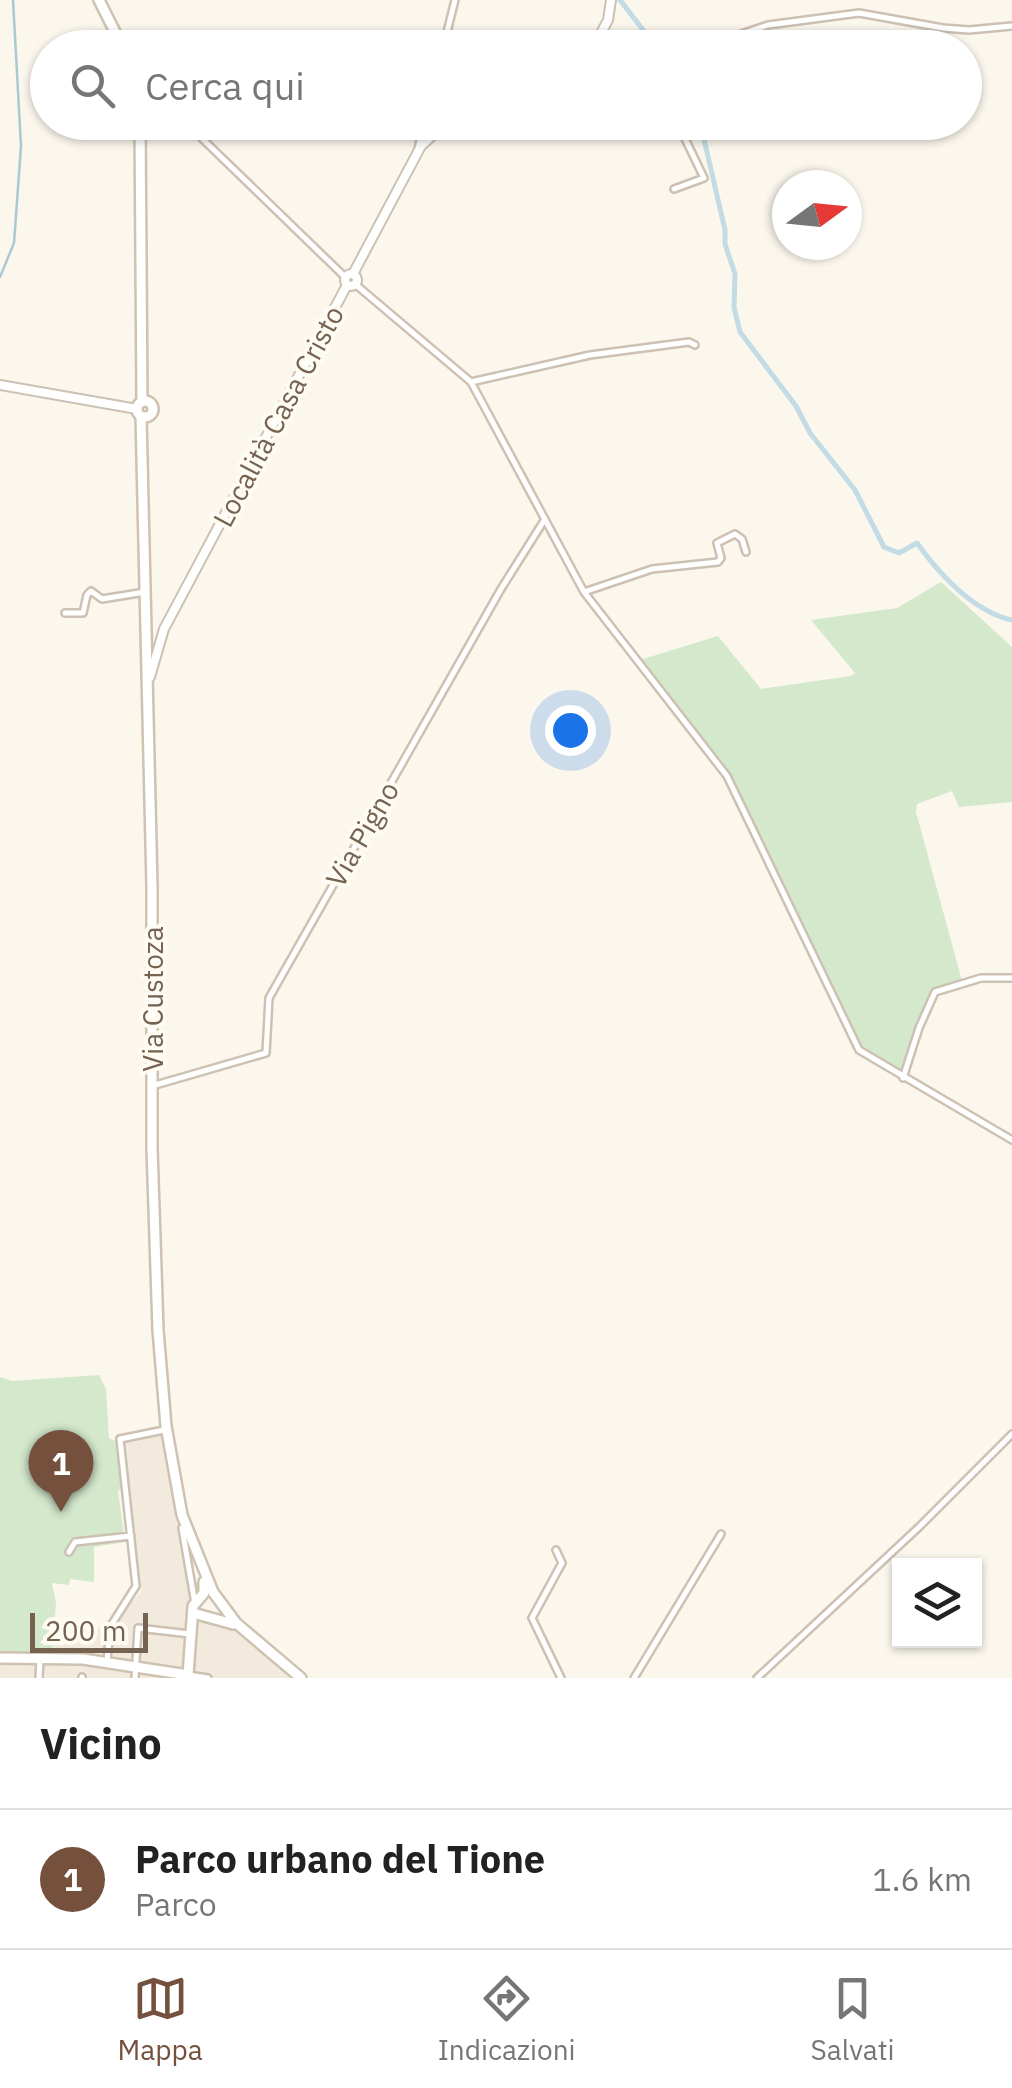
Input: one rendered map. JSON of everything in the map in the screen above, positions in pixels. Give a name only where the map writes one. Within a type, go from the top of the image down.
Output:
[{"type":"main road","points":[[100,0],[114,30]]},
{"type":"main road","points":[[140,140],[144,409]]},
{"type":"main road","name":"Via Custoza","points":[[144,409],[152,887],[151,1086],[162,1386],[178,1498],[206,1588],[199,1610]]},
{"type":"main road","name":"Via Custoza","points":[[199,1559],[219,1601],[248,1634]]},
{"type":"main road","points":[[0,1658],[107,1662],[135,1673],[188,1676],[192,1633],[199,1610],[210,1598],[219,1601],[218,1609],[199,1610]]},
{"type":"main road","points":[[199,1610],[230,1622],[301,1678]]},
{"type":"street","points":[[448,30],[455,0]]},
{"type":"street","points":[[603,30],[610,0]]},
{"type":"street","points":[[753,30],[858,13],[943,28],[1012,26]]},
{"type":"street","points":[[205,140],[350,280],[470,382],[584,592],[726,776],[859,1050],[1012,1140]]},
{"type":"street","name":"Località Casa Cristo","points":[[160,636],[423,140]]},
{"type":"street","points":[[674,189],[704,181],[685,140]]},
{"type":"street","points":[[470,382],[625,349],[688,342],[695,345]]},
{"type":"street","points":[[0,385],[144,409]]},
{"type":"street","name":"Via Pigno","points":[[151,1086],[266,1053],[266,1003],[544,519]]},
{"type":"street","points":[[584,592],[652,569],[718,562],[721,558],[717,543],[735,534],[742,539],[746,552]]},
{"type":"street","points":[[65,614],[84,613],[86,595],[92,591],[102,598],[145,592]]},
{"type":"street","points":[[146,634],[160,636]]},
{"type":"street","points":[[146,649],[160,636]]},
{"type":"street","points":[[148,697],[160,636]]},
{"type":"street","points":[[902,1078],[935,992],[981,978],[1012,978]]},
{"type":"street","points":[[107,1662],[110,1626],[136,1586],[120,1439],[164,1430]]},
{"type":"street","points":[[757,1678],[1012,1434]]},
{"type":"street","points":[[182,1528],[199,1610]]},
{"type":"street","points":[[634,1678],[721,1534]]},
{"type":"street","points":[[69,1552],[74,1542],[131,1536]]},
{"type":"street","points":[[556,1550],[562,1564],[532,1618],[560,1678]]},
{"type":"street","points":[[135,1673],[138,1628],[192,1633]]},
{"type":"street","points":[[39,1678],[40,1658]]},
{"type":"street","points":[[188,1676],[208,1678]]},
{"type":"shaded area","points":[[165,1433],[184,1529],[195,1620],[228,1624],[290,1678],[0,1678],[0,1660],[42,1660],[45,1627],[113,1627],[121,1612],[141,1593],[123,1440]]},
{"type":"green space","points":[[941,582],[1012,647],[1012,802],[959,807],[952,791],[917,804],[962,981],[931,993],[900,1072],[862,1048],[736,785],[640,660],[718,636],[761,689],[850,676],[855,673],[811,620],[897,608]]},
{"type":"green space","points":[[99,1375],[106,1389],[109,1438],[117,1442],[125,1542],[94,1547],[94,1582],[70,1579],[69,1585],[52,1583],[56,1603],[52,1653],[0,1652],[0,1377],[12,1381]]},
{"type":"waterway","points":[[0,277],[14,243],[21,146],[13,0]]},
{"type":"waterway","points":[[620,0],[643,30]]},
{"type":"waterway","points":[[704,140],[725,244],[735,274],[734,307],[740,332],[855,490],[884,547],[899,553],[917,543],[971,600],[1012,620]]},
{"type":"place","name":"Parco urbano del Tione","points":[[61,1512]]}]
